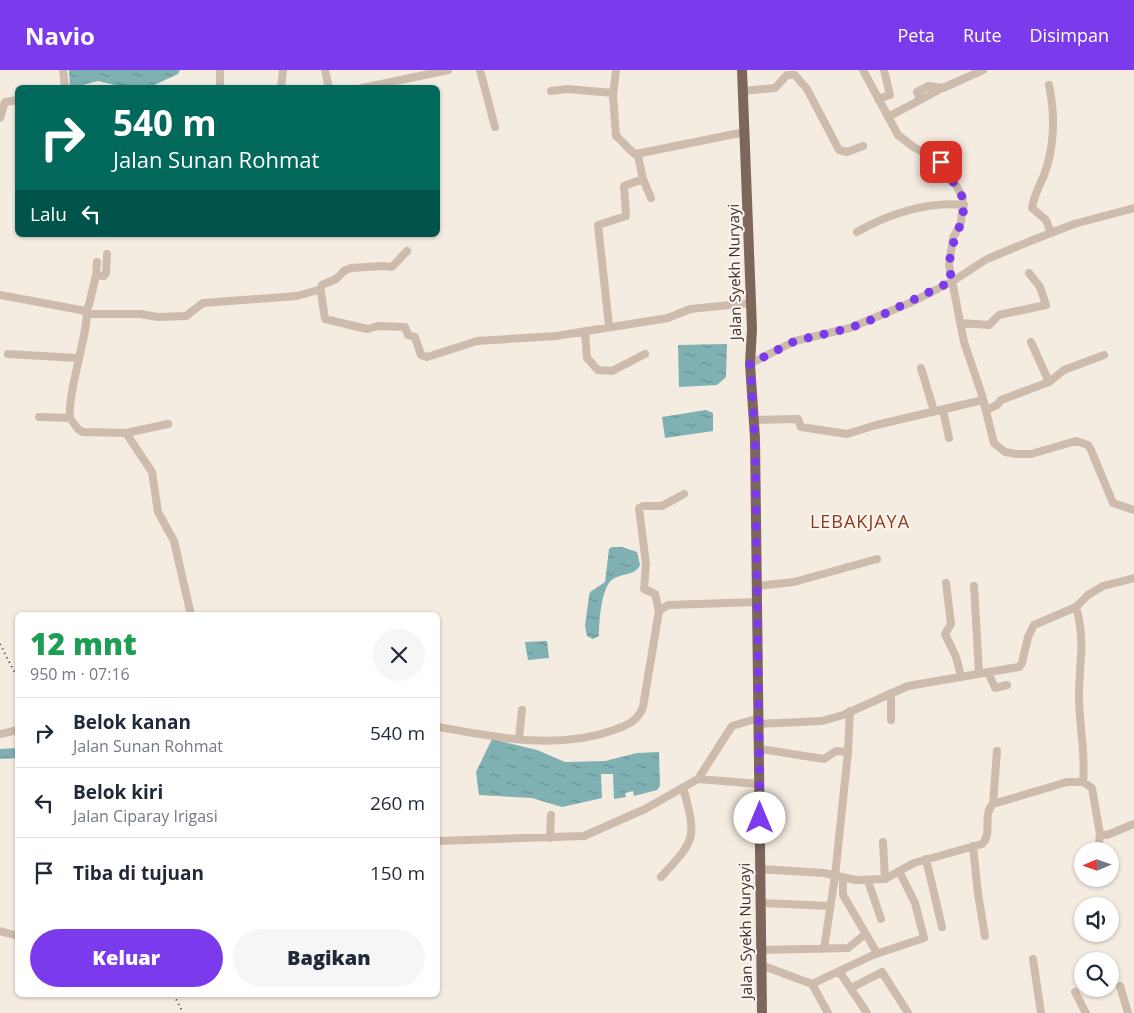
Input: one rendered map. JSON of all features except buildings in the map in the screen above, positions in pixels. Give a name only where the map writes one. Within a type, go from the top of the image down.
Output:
[{"type":"main road","name":"Jalan Syekh Nuryayi","points":[[742,70],[746,132],[751,303],[750,364],[755,420],[762,1013]]},
{"type":"street","points":[[63,70],[65,85]]},
{"type":"street","points":[[220,70],[220,85]]},
{"type":"street","points":[[281,85],[283,70]]},
{"type":"street","points":[[325,70],[328,85]]},
{"type":"street","points":[[376,85],[448,70]]},
{"type":"street","points":[[480,70],[494,127]]},
{"type":"street","points":[[616,70],[613,93],[616,136],[626,142],[629,150],[638,156],[643,178],[651,198]]},
{"type":"street","points":[[863,70],[888,117],[903,140],[944,163],[963,198],[964,205],[961,223],[953,238],[950,254],[952,281],[964,342],[986,410],[994,443],[1005,452],[1032,454],[1076,441],[1088,445],[1113,503],[1134,510]]},
{"type":"street","points":[[878,99],[890,95],[884,70]]},
{"type":"street","points":[[888,117],[920,100],[917,92],[923,88],[928,86],[943,88],[983,70]]},
{"type":"street","points":[[743,91],[776,88],[787,75],[795,75],[807,89],[839,150],[847,152],[863,146]]},
{"type":"street","points":[[1048,85],[1053,114],[1050,149],[1044,175],[1033,197],[1032,208],[1046,220],[1051,233]]},
{"type":"street","points":[[552,91],[568,89],[613,93]]},
{"type":"street","points":[[0,94],[7,100],[15,100]]},
{"type":"street","points":[[0,118],[3,104],[7,100]]},
{"type":"street","points":[[636,154],[746,132]]},
{"type":"street","points":[[609,326],[598,225],[626,216],[624,186],[643,178]]},
{"type":"street","points":[[857,232],[879,220],[916,208],[942,203],[964,205]]},
{"type":"street","points":[[750,364],[795,341],[850,328],[876,318],[952,281],[987,259],[1051,233],[1086,220],[1134,208]]},
{"type":"street","points":[[407,251],[392,267],[348,269],[336,280],[322,285],[320,291],[325,319],[368,329],[378,326],[405,327],[408,336],[416,337],[420,353],[423,356],[477,341],[552,336],[668,318],[690,308],[751,303]]},
{"type":"street","points":[[96,275],[104,276],[106,274],[107,254]]},
{"type":"street","points":[[97,262],[96,275],[86,313],[71,392],[70,418],[78,429],[83,432],[126,433],[168,424]]},
{"type":"street","points":[[961,323],[989,325],[999,316],[1046,305],[1040,287],[1029,273]]},
{"type":"street","points":[[0,294],[86,313],[186,316],[203,303],[297,296],[320,291]]},
{"type":"street","points":[[585,331],[587,358],[598,370],[612,371],[645,354]]},
{"type":"street","points":[[1031,342],[1049,382]]},
{"type":"street","points":[[8,354],[78,358]]},
{"type":"street","points":[[986,410],[998,405],[1001,400],[1049,382],[1064,370],[1104,355]]},
{"type":"street","points":[[921,368],[934,412]]},
{"type":"street","points":[[755,420],[798,419],[801,427],[847,434],[983,400]]},
{"type":"street","points":[[943,410],[949,438]]},
{"type":"street","points":[[39,417],[70,418]]},
{"type":"street","points":[[126,433],[152,472],[158,512],[174,541],[189,612]]},
{"type":"street","points":[[440,727],[555,742],[583,740],[632,723],[642,707],[659,611],[655,594],[644,589],[646,564],[640,508],[643,506],[662,506],[684,494]]},
{"type":"street","points":[[757,586],[794,582],[877,559]]},
{"type":"street","points":[[440,841],[584,836],[645,809],[698,779],[732,726],[759,721],[818,722],[912,685],[1019,666],[1022,663],[1028,637],[1034,625],[1076,608],[1088,595],[1103,586],[1134,578]]},
{"type":"street","points":[[946,583],[951,624],[945,634],[956,657],[961,676]]},
{"type":"street","points":[[974,586],[980,673]]},
{"type":"street","points":[[659,611],[668,606],[757,602]]},
{"type":"street","points":[[1076,608],[1083,640],[1079,694],[1085,765],[1083,782]]},
{"type":"street","points":[[988,672],[992,685],[995,688],[1007,685]]},
{"type":"street","points":[[891,693],[891,720]]},
{"type":"street","points":[[519,738],[522,710]]},
{"type":"street","points":[[824,949],[830,906],[839,877],[850,711]]},
{"type":"street","points":[[0,734],[15,731]]},
{"type":"street","points":[[760,749],[824,759],[836,751],[848,752]]},
{"type":"street","points":[[760,869],[824,873],[868,881],[885,879],[900,873],[911,864],[985,841],[988,813],[993,804],[997,751]]},
{"type":"street","points":[[698,779],[760,784]]},
{"type":"street","points":[[993,804],[1067,782],[1083,782],[1092,788],[1100,834],[1099,842]]},
{"type":"street","points":[[660,877],[686,849],[691,838],[690,815],[683,787]]},
{"type":"street","points":[[550,838],[551,816]]},
{"type":"street","points":[[1100,834],[1107,835],[1134,824]]},
{"type":"street","points":[[883,842],[885,879]]},
{"type":"street","points":[[973,846],[985,936]]},
{"type":"street","points":[[926,859],[942,927]]},
{"type":"street","points":[[812,984],[876,953],[924,938],[915,903],[900,873]]},
{"type":"street","points":[[839,877],[842,895],[876,953]]},
{"type":"street","points":[[868,881],[881,919]]},
{"type":"street","points":[[761,904],[830,906]]},
{"type":"street","points":[[0,931],[15,935]]},
{"type":"street","points":[[761,950],[848,948],[864,935]]},
{"type":"street","points":[[1033,959],[1041,1013]]},
{"type":"street","points":[[761,965],[812,984],[828,1013]]},
{"type":"street","points":[[839,971],[866,1013]]},
{"type":"street","points":[[851,988],[882,972],[908,1013]]},
{"type":"street","points":[[1120,986],[1128,1013]]},
{"type":"street","points":[[1078,997],[1086,1013]]},
{"type":"water","points":[[69,70],[180,70],[178,74],[154,85],[115,85],[98,81],[82,85],[70,85]]},
{"type":"water","points":[[727,344],[726,377],[717,385],[679,387],[678,345]]},
{"type":"water","points":[[706,410],[713,413],[713,431],[665,438],[662,417]]},
{"type":"water","points":[[612,547],[622,547],[637,552],[640,565],[632,573],[617,577],[609,583],[603,597],[599,636],[593,639],[587,636],[585,626],[589,596],[590,592],[605,582],[609,549]]},
{"type":"water","points":[[547,641],[549,658],[528,660],[525,642]]},
{"type":"water","points":[[492,739],[537,750],[565,762],[605,761],[637,753],[659,752],[660,786],[657,790],[634,796],[633,791],[625,793],[626,797],[614,799],[613,774],[601,774],[602,798],[562,807],[532,798],[479,795],[476,772]]},
{"type":"water","points":[[15,748],[15,758],[0,759],[0,749]]},
{"type":"railway","points":[[0,644],[15,673]]},
{"type":"railway","points":[[175,997],[183,1013]]},
{"type":"district","name":"LEBAKJAYA","points":[[860,522]]},
{"type":"route","points":[[760,818],[755,438],[754,398],[750,364],[795,341],[850,328],[876,318],[952,281],[949,265],[950,254],[953,238],[961,223],[964,205],[963,198],[944,163],[941,162]]}]
